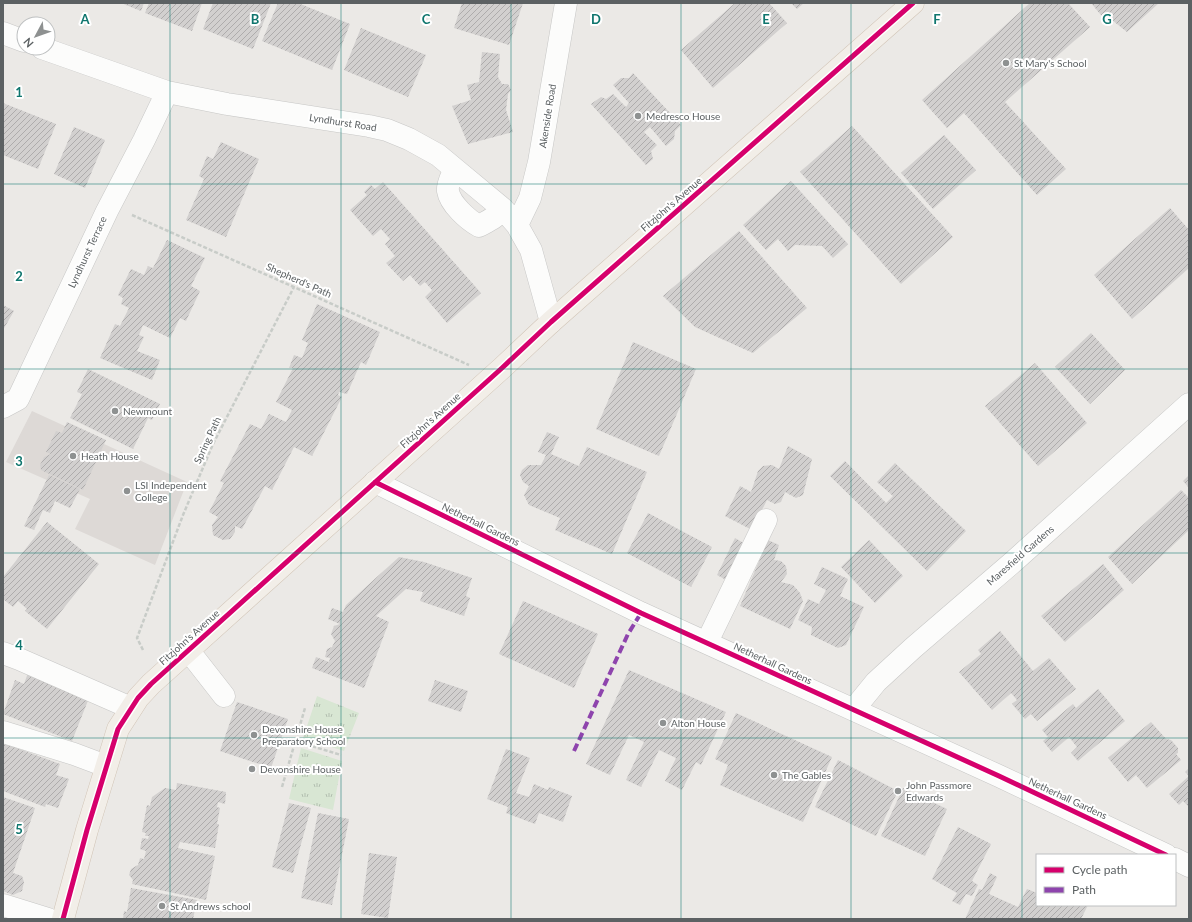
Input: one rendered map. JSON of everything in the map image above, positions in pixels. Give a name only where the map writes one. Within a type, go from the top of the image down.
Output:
[{"type":"main road","name":"Fitzjohn's Avenue","points":[[63,919],[87,830],[118,729],[131,708],[151,684],[502,368],[551,322],[913,3]]},
{"type":"street","name":"Akenside Road","points":[[510,217],[530,198],[539,162],[566,3]]},
{"type":"street","points":[[3,33],[16,38]]},
{"type":"street","name":"Lyndhurst Road","points":[[56,53],[167,92],[227,104],[369,126],[387,130],[410,139],[438,155],[510,217],[531,250],[551,322]]},
{"type":"street","name":"Lyndhurst Terrace","points":[[3,407],[18,398],[107,211],[167,92]]},
{"type":"street","points":[[454,170],[448,191],[462,214],[471,222],[479,226],[500,214],[510,217]]},
{"type":"street","name":"Maresfield Gardens","points":[[854,710],[876,682],[913,648],[1189,404]]},
{"type":"street","name":"Netherhall Gardens","points":[[375,482],[641,613],[1006,779],[1164,854]]},
{"type":"street","points":[[707,642],[766,520]]},
{"type":"street","points":[[188,650],[224,696]]},
{"type":"street","points":[[3,653],[19,658],[131,708]]},
{"type":"street","points":[[3,732],[106,766]]},
{"type":"street","points":[[1176,860],[1189,866]]},
{"type":"street","points":[[3,905],[48,919]]},
{"type":"path","points":[[282,787],[305,708]]},
{"type":"path","points":[[295,741],[341,755]]},
{"type":"shaded area","name":"LSI Independent College","points":[[32,411],[187,482],[155,565],[75,529],[90,499],[6,462]]},
{"type":"green space","points":[[317,696],[359,713],[344,751],[303,738]]},
{"type":"green space","points":[[301,748],[342,761],[333,810],[289,799]]},
{"type":"building","points":[[121,3],[144,3],[141,11]]},
{"type":"building","points":[[149,3],[202,3],[192,31],[145,13]]},
{"type":"building","points":[[213,3],[271,3],[253,49],[203,29]]},
{"type":"building","points":[[278,3],[298,3],[350,24],[332,70],[262,41]]},
{"type":"building","points":[[462,3],[523,3],[509,45],[454,28]]},
{"type":"building","points":[[735,3],[769,3],[787,23],[713,88],[681,50]]},
{"type":"building","points":[[791,3],[804,3],[797,9]]},
{"type":"building","name":"St Mary's School","points":[[1030,3],[1068,3],[1090,27],[1005,102],[1066,169],[1037,195],[964,113],[947,128],[922,100]]},
{"type":"building","points":[[1091,3],[1159,3],[1127,32],[1112,20],[1105,20]]},
{"type":"building","points":[[361,28],[426,55],[408,97],[344,70]]},
{"type":"building","points":[[482,52],[500,54],[498,77],[502,84],[508,84],[511,90],[508,94],[506,110],[513,132],[468,144],[452,106],[471,100],[467,85],[479,82]]},
{"type":"building","name":"Medresco House","points":[[633,73],[681,125],[675,131],[674,139],[666,146],[650,127],[644,132],[657,145],[651,151],[653,159],[646,165],[591,104],[601,97],[606,99],[613,94],[626,107],[629,103],[613,85],[621,78],[629,78]]},
{"type":"building","points":[[3,103],[56,124],[38,169],[3,155]]},
{"type":"building","points":[[852,126],[953,237],[901,284],[800,172]]},
{"type":"building","points":[[74,127],[105,140],[85,188],[54,174]]},
{"type":"building","points":[[944,135],[976,170],[933,209],[901,173]]},
{"type":"building","points":[[221,142],[259,159],[226,237],[186,220],[204,179],[199,176],[207,156],[213,159]]},
{"type":"building","points":[[791,181],[848,244],[833,258],[822,246],[795,245],[788,251],[778,239],[766,250],[743,225]]},
{"type":"building","points":[[383,182],[481,293],[447,323],[425,297],[432,290],[425,282],[420,286],[410,275],[403,281],[386,263],[395,256],[385,244],[390,239],[381,229],[373,236],[350,210],[367,195],[364,192],[371,185],[375,189]]},
{"type":"building","points":[[1170,208],[1189,230],[1189,268],[1132,319],[1094,275]]},
{"type":"building","points":[[739,231],[807,308],[753,353],[695,327],[663,296]]},
{"type":"building","points":[[167,240],[205,258],[191,286],[200,291],[186,321],[180,318],[170,338],[143,325],[139,335],[144,337],[137,351],[160,360],[152,380],[100,358],[115,324],[120,326],[129,308],[121,304],[123,298],[118,295],[131,269],[144,275],[148,266],[153,268]]},
{"type":"building","points":[[317,304],[380,332],[366,365],[361,362],[347,394],[339,392],[338,395],[342,397],[312,456],[294,447],[272,490],[265,486],[242,529],[235,526],[235,532],[230,539],[223,540],[213,535],[212,525],[218,517],[209,512],[224,483],[220,481],[250,424],[261,429],[269,414],[286,422],[292,410],[276,402],[293,368],[289,368],[294,355],[302,358],[308,343],[302,340]]},
{"type":"building","points":[[3,305],[14,311],[3,330]]},
{"type":"building","points":[[1091,333],[1125,370],[1090,404],[1055,367]]},
{"type":"building","points":[[633,342],[696,369],[659,456],[596,429]]},
{"type":"building","points":[[1035,363],[1087,423],[1038,466],[985,406]]},
{"type":"building","name":"Newmount","points":[[88,369],[160,404],[152,420],[148,418],[133,449],[70,418],[82,394],[77,392]]},
{"type":"building","name":"Heath House","points":[[67,422],[106,440],[83,490],[41,470],[40,465],[44,457],[51,454],[46,452],[56,431],[62,433]]},
{"type":"building","points":[[547,432],[559,437],[551,454],[579,466],[587,447],[647,472],[612,554],[555,530],[560,518],[529,505],[524,495],[529,486],[523,482],[520,475],[522,470],[528,465],[541,465],[546,455],[538,452]]},
{"type":"building","points":[[788,446],[812,459],[803,495],[796,498],[785,492],[781,502],[775,504],[767,500],[752,530],[725,516],[740,486],[751,492],[758,471],[763,466],[772,465],[779,469]]},
{"type":"building","points":[[845,461],[886,503],[893,496],[877,482],[895,463],[966,531],[927,571],[830,476]]},
{"type":"building","points":[[49,475],[80,489],[70,508],[55,501],[50,513],[43,510],[34,530],[24,526]]},
{"type":"building","points":[[1189,475],[1189,488],[1183,481]]},
{"type":"building","points":[[1181,490],[1189,498],[1189,530],[1132,584],[1108,557]]},
{"type":"building","points":[[648,513],[712,547],[691,587],[627,553]]},
{"type":"building","points":[[47,522],[99,564],[47,629],[25,611],[27,609],[18,601],[13,607],[3,599],[3,585],[5,582],[3,581],[3,577]]},
{"type":"building","points":[[735,538],[747,545],[728,581],[717,575]]},
{"type":"building","points":[[768,540],[779,545],[774,560],[781,561],[786,566],[787,574],[781,582],[793,585],[800,593],[803,601],[790,629],[740,606]]},
{"type":"building","points":[[869,540],[903,576],[875,603],[841,567]]},
{"type":"building","points":[[399,557],[424,562],[472,578],[466,596],[470,598],[464,616],[420,601],[423,592],[406,589],[376,616],[389,622],[364,688],[312,668],[316,657],[329,662],[330,658],[325,657],[327,649],[332,647],[335,641],[331,634],[334,626],[340,624],[328,619],[332,608],[343,612],[346,605]]},
{"type":"building","points":[[1103,564],[1124,590],[1065,642],[1041,616]]},
{"type":"building","points":[[822,567],[848,579],[840,596],[864,607],[846,645],[838,648],[811,635],[812,627],[798,620],[808,599],[819,604],[826,590],[814,584]]},
{"type":"building","points":[[523,601],[598,634],[574,688],[499,654]]},
{"type":"building","points":[[1000,631],[1033,671],[1049,658],[1076,689],[1037,721],[1031,714],[1025,719],[1012,704],[1017,700],[1011,693],[992,710],[959,672],[981,654],[978,650]]},
{"type":"building","points":[[29,670],[89,698],[72,741],[3,714],[15,680],[24,684]]},
{"type":"building","name":"Alton House","points":[[629,670],[726,712],[701,765],[696,762],[682,790],[665,781],[676,758],[659,750],[641,787],[626,780],[644,742],[629,735],[610,775],[586,764]]},
{"type":"building","points":[[435,680],[468,691],[461,712],[428,701]]},
{"type":"building","points":[[1098,689],[1125,721],[1078,761],[1071,753],[1077,747],[1069,737],[1052,752],[1043,741],[1048,737],[1042,730],[1073,704],[1076,708]]},
{"type":"building","name":"Devonshire House Preparatory School","points":[[237,702],[288,719],[271,768],[220,751]]},
{"type":"building","name":"The Gables","points":[[736,713],[832,757],[803,822],[720,785],[728,765],[715,759]]},
{"type":"building","points":[[1151,722],[1166,739],[1171,740],[1178,748],[1178,753],[1176,754],[1181,760],[1147,788],[1136,775],[1128,782],[1108,758]]},
{"type":"building","points":[[3,743],[60,764],[56,775],[69,779],[58,808],[46,804],[45,807],[3,791]]},
{"type":"building","points":[[506,749],[530,758],[516,793],[529,797],[534,784],[548,790],[549,787],[572,796],[563,822],[539,813],[535,824],[506,813],[508,807],[487,799]]},
{"type":"building","points":[[838,760],[898,791],[876,836],[815,807]]},
{"type":"building","points":[[1189,768],[1189,776],[1185,772]]},
{"type":"building","points":[[1189,776],[1189,807],[1183,801],[1179,805],[1169,794]]},
{"type":"building","points":[[177,783],[226,792],[225,804],[218,802],[217,807],[220,808],[215,848],[180,842],[178,848],[215,856],[206,900],[132,884],[133,880],[129,875],[131,869],[138,865],[140,858],[144,859],[146,851],[140,849],[142,838],[148,839],[149,836],[145,836],[146,833],[142,832],[147,805],[150,806],[152,797],[165,788],[176,790]]},
{"type":"building","points":[[903,788],[947,809],[925,856],[881,836]]},
{"type":"building","points":[[3,797],[35,808],[13,873],[22,876],[24,882],[22,891],[13,895],[3,891]]},
{"type":"building","points":[[289,803],[311,808],[293,873],[272,867]]},
{"type":"building","points":[[318,813],[349,819],[332,905],[301,898]]},
{"type":"building","points":[[958,827],[991,844],[972,881],[978,885],[972,896],[966,894],[960,905],[952,901],[957,893],[932,879]]},
{"type":"building","points":[[369,853],[397,857],[388,918],[361,914]]},
{"type":"building","points":[[990,873],[997,877],[989,894],[1018,907],[1027,889],[1036,893],[1036,906],[1088,906],[1081,919],[965,919],[979,889],[982,890]]},
{"type":"building","name":"St Andrews school","points":[[131,888],[197,900],[193,919],[123,919],[124,911],[127,912]]},
{"type":"marked path","points":[[574,751],[628,634],[641,613]]},
{"type":"cycle path","points":[[63,919],[87,830],[118,729],[138,698],[151,684],[502,368],[551,322],[913,3]]},
{"type":"cycle path","points":[[375,482],[641,613],[999,776],[1164,854]]},
{"type":"place","name":"St Mary's School","points":[[1006,63]]},
{"type":"place","name":"Medresco House","points":[[638,116]]},
{"type":"place","name":"Newmount","points":[[115,411]]},
{"type":"place","name":"Heath House","points":[[73,456]]},
{"type":"place","name":"LSI Independent College","points":[[127,491]]},
{"type":"place","name":"Alton House","points":[[663,723]]},
{"type":"place","name":"Devonshire House Preparatory School","points":[[254,735]]},
{"type":"place","name":"Devonshire House","points":[[252,769]]},
{"type":"place","name":"The Gables","points":[[774,775]]},
{"type":"place","name":"John Passmore Edwards","points":[[898,791]]},
{"type":"place","name":"St Andrews school","points":[[162,906]]}]
